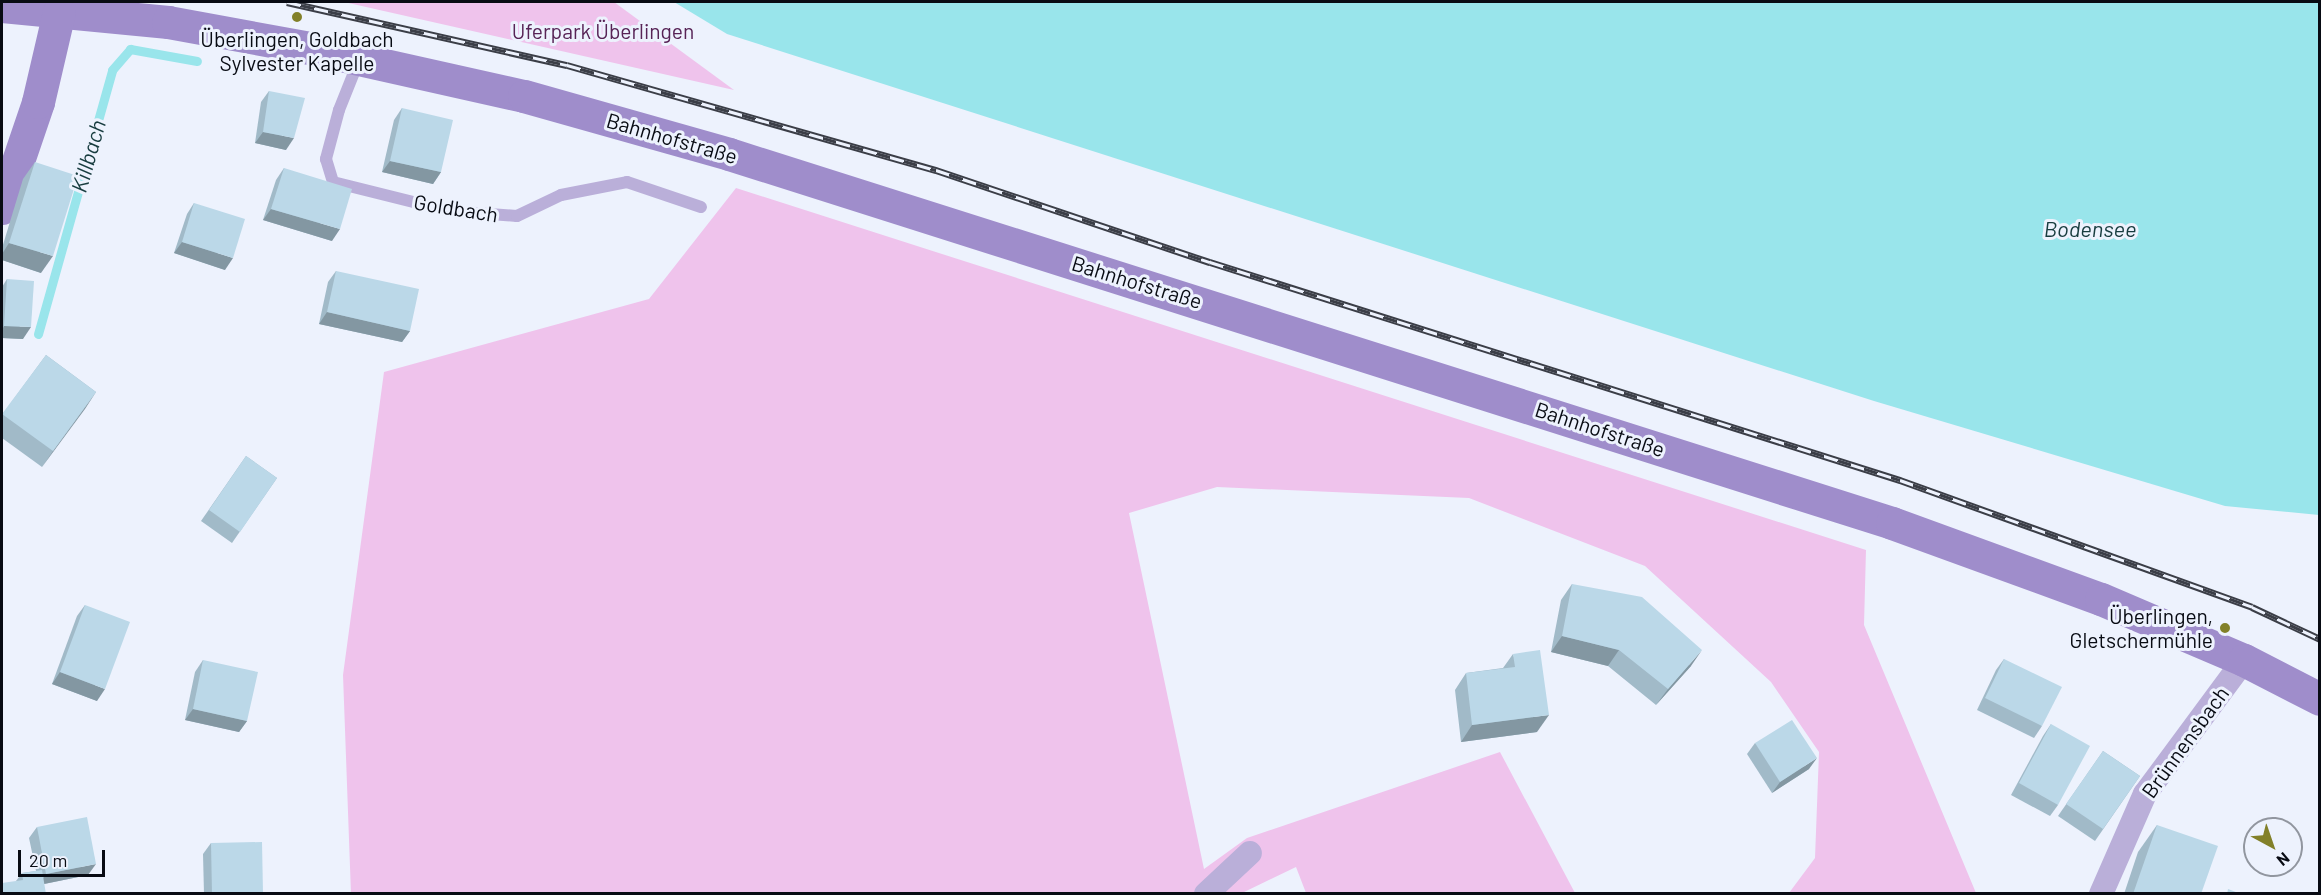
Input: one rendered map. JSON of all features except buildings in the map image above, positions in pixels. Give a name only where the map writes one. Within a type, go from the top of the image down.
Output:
[{"type":"street","name":"Bahnhofstraße","points":[[2,6],[168,22],[360,59],[524,96],[807,178],[1892,523],[2101,599],[2244,660],[2319,699]]},
{"type":"street","points":[[2,208],[38,102],[59,12]]},
{"type":"street","name":"Brünnensbach","points":[[2101,894],[2145,794],[2244,660]]},
{"type":"street","points":[[1206,894],[1250,853]]},
{"type":"lane","name":"Goldbach","points":[[360,59],[339,110],[326,159],[333,182],[449,211],[517,216],[561,195],[627,182],[701,207]]},
{"type":"green space","name":"Uferpark Überlingen","points":[[344,2],[614,2],[734,90]]},
{"type":"green space","points":[[736,188],[1866,550],[1864,625],[1976,893],[1789,893],[1815,858],[1819,752],[1771,682],[1645,566],[1469,498],[1217,487],[1129,513],[1204,869],[1247,838],[1500,752],[1575,893],[1306,893],[1296,867],[1240,894],[351,894],[343,675],[384,372],[649,299]]},
{"type":"water","name":"Bodensee","points":[[674,2],[2319,2],[2319,515],[2225,506],[1874,401],[727,34]]},
{"type":"waterway","name":"Killbach","points":[[38,334],[112,70],[130,49],[197,61]]},
{"type":"railway","points":[[287,2],[567,65],[936,170],[1210,262],[1900,480],[2252,607],[2320,639]]},
{"type":"place","name":"Überlingen, Goldbach Sylvester Kapelle","points":[[297,17]]},
{"type":"place","name":"Überlingen, Gletschermühle","points":[[2225,628]]}]
